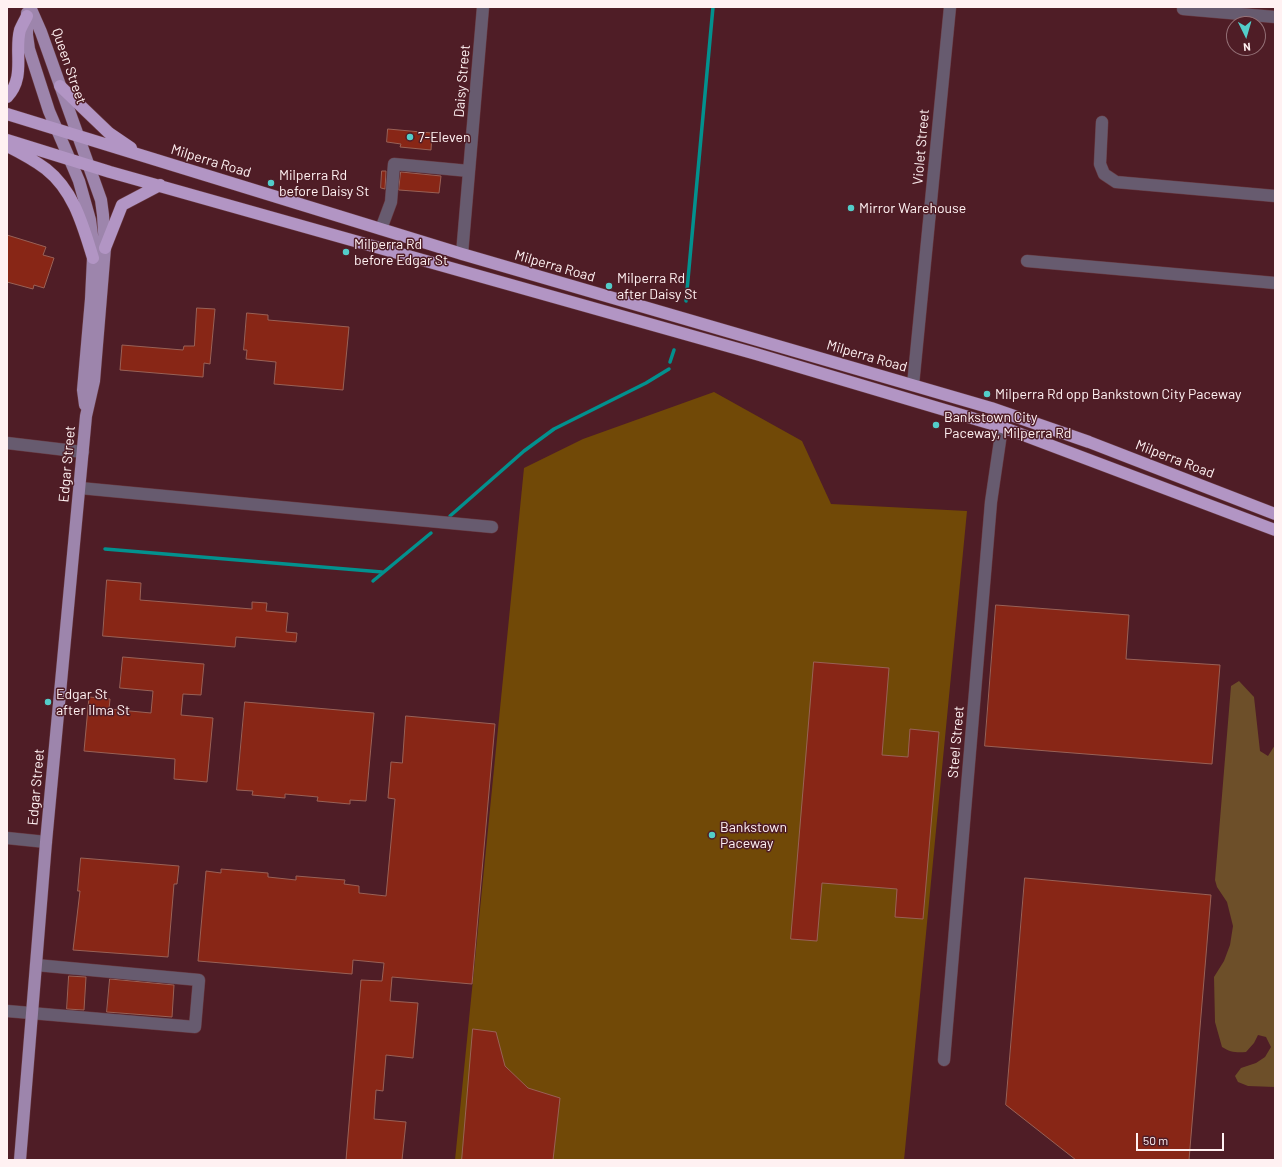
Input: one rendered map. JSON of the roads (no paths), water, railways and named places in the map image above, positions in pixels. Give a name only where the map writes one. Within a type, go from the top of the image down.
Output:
[{"type":"highway","points":[[7,97],[11,93],[17,79],[20,31],[28,10]]},
{"type":"highway","points":[[60,86],[109,133],[146,157]]},
{"type":"highway","name":"Milperra Road","points":[[7,114],[57,128],[78,136],[462,254],[991,408],[1089,442],[1275,514]]},
{"type":"highway","name":"Milperra Road","points":[[7,140],[160,185],[756,354],[1002,427],[1275,530]]},
{"type":"highway","points":[[7,146],[30,157],[47,170],[68,193],[76,208],[93,258]]},
{"type":"highway","points":[[105,248],[122,205],[160,185]]},
{"type":"main road","name":"Queen Street","points":[[28,10],[41,32],[78,136]]},
{"type":"main road","points":[[28,10],[26,35],[29,49],[41,87],[57,128]]},
{"type":"main road","name":"Edgar Street","points":[[57,128],[81,187],[90,220],[93,242],[91,299],[83,390],[86,416]]},
{"type":"main road","name":"Edgar Street","points":[[20,1160],[46,842],[86,416],[94,381],[105,248],[101,200],[78,136]]},
{"type":"street","name":"Daisy Street","points":[[462,254],[483,7]]},
{"type":"street","name":"Violet Street","points":[[913,385],[950,7]]},
{"type":"street","points":[[1183,9],[1275,18]]},
{"type":"street","points":[[1102,122],[1100,164],[1104,174],[1116,182],[1275,196]]},
{"type":"street","points":[[381,229],[391,202],[394,164],[469,171]]},
{"type":"street","points":[[1027,261],[1275,283]]},
{"type":"street","name":"Steel Street","points":[[944,1060],[991,502],[1002,427]]},
{"type":"street","points":[[7,443],[83,452]]},
{"type":"street","points":[[80,488],[492,527]]},
{"type":"street","points":[[7,838],[46,842]]},
{"type":"street","points":[[7,1011],[195,1027],[199,980],[36,965]]},
{"type":"waterway","points":[[686,301],[713,7]]},
{"type":"waterway","points":[[670,362],[674,350]]},
{"type":"waterway","points":[[450,516],[524,451],[554,429],[646,383],[669,369]]},
{"type":"waterway","points":[[373,581],[431,533]]},
{"type":"waterway","points":[[105,549],[382,572]]},
{"type":"place","name":"7-Eleven","points":[[410,137]]},
{"type":"place","name":"Milperra Rd before Daisy St","points":[[271,183]]},
{"type":"place","name":"Mirror Warehouse","points":[[851,208]]},
{"type":"place","name":"Milperra Rd before Edgar St","points":[[346,252]]},
{"type":"place","name":"Milperra Rd after Daisy St","points":[[609,286]]},
{"type":"place","name":"Milperra Rd opp Bankstown City Paceway","points":[[987,394]]},
{"type":"place","name":"Bankstown City Paceway, Milperra Rd","points":[[936,425]]},
{"type":"place","name":"Edgar St after Ilma St","points":[[48,702]]},
{"type":"place","name":"Bankstown Paceway","points":[[712,835]]}]
